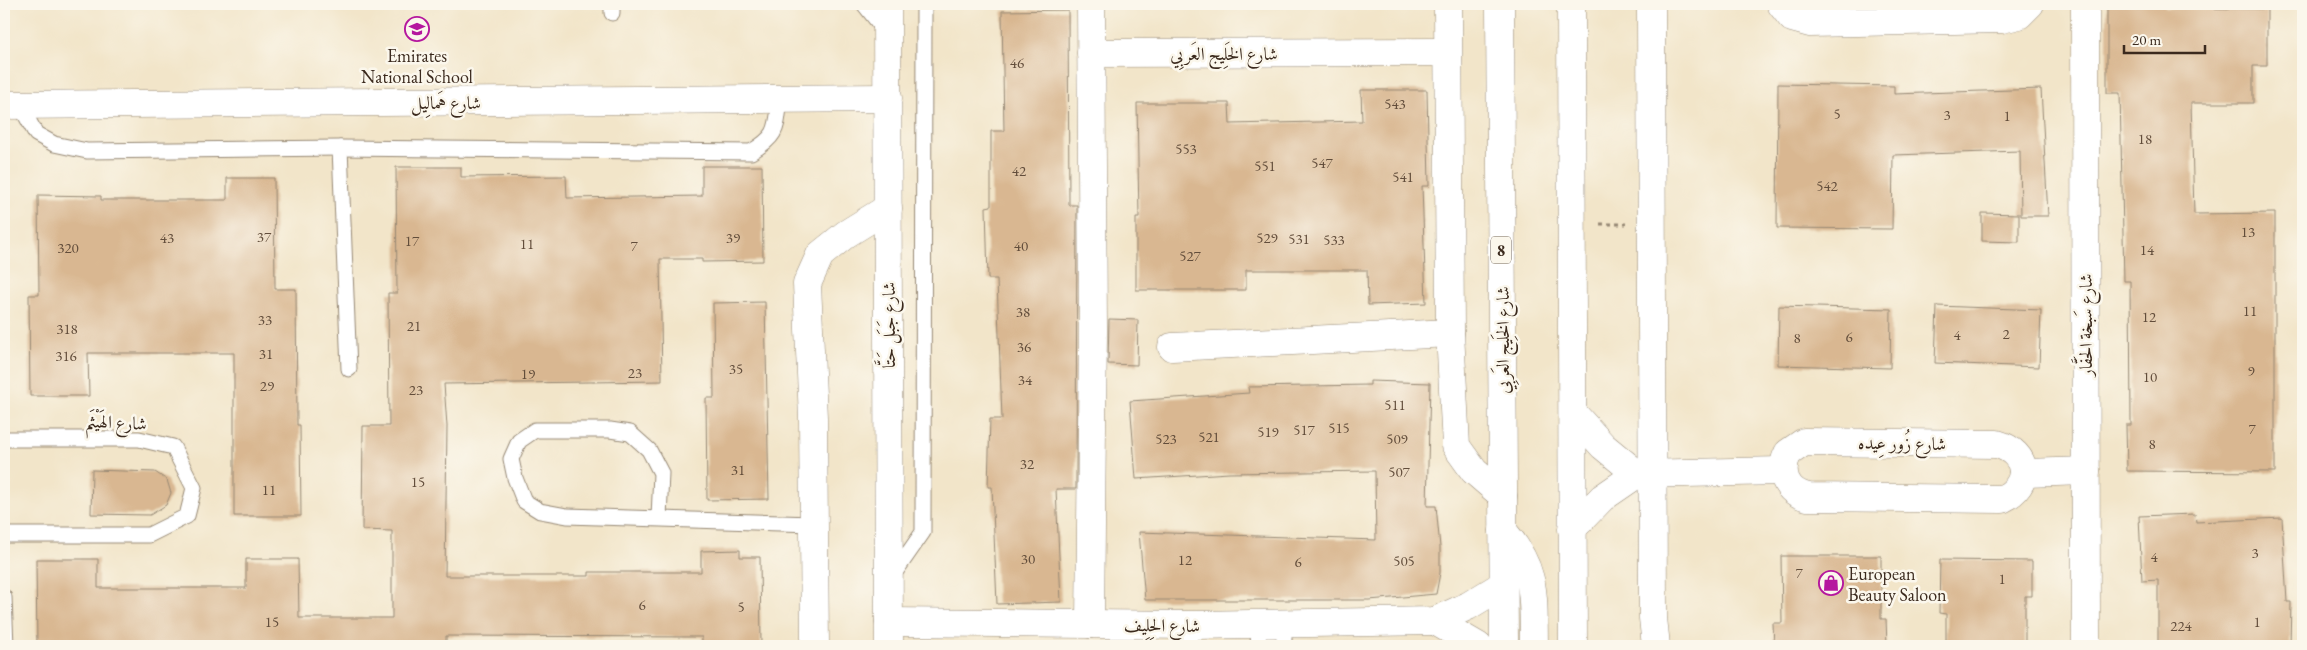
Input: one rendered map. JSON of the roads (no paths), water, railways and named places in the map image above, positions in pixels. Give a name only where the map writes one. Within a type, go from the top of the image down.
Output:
[{"type":"main road","name":"شارع جَبَل حَتَّا","points":[[887,4],[889,634]]},
{"type":"main road","points":[[1090,4],[1093,341],[1090,624]]},
{"type":"main road","points":[[1448,4],[1446,52],[1450,332],[1456,446],[1474,471],[1503,496]]},
{"type":"main road","name":"شارع الخَلِيج العَربِي","points":[[1500,4],[1504,646]]},
{"type":"main road","points":[[1571,4],[1573,646]]},
{"type":"main road","points":[[1651,4],[1652,225],[1645,473],[1656,646]]},
{"type":"main road","points":[[1781,4],[1792,18],[1810,23],[2002,19],[2019,15],[2030,4]]},
{"type":"main road","name":"شارع سَبخة الحَفَّار","points":[[2085,4],[2086,646]]},
{"type":"main road","name":"شارع الخَلِيج العَربِي","points":[[1091,53],[1446,52]]},
{"type":"main road","name":"شارع هَمالِيل","points":[[12,105],[888,98]]},
{"type":"main road","points":[[815,646],[813,418],[807,284],[820,255],[846,234],[888,208]]},
{"type":"main road","points":[[1172,347],[1450,332]]},
{"type":"main road","points":[[1573,413],[1603,446],[1645,473]]},
{"type":"main road","name":"شارع زُور عِيده","points":[[1782,471],[1788,453],[1804,442],[1814,442],[1997,444],[2008,447],[2016,453],[2021,462],[2023,473]]},
{"type":"main road","points":[[1572,529],[1602,498],[1645,473],[1782,471],[1790,489],[1799,495],[1808,497],[1992,500],[2002,499],[2017,489],[2023,473],[2086,471]]},
{"type":"main road","points":[[1503,531],[1520,551],[1530,573],[1534,646]]},
{"type":"main road","name":"شارع الحِلِيف","points":[[889,634],[1090,624],[1192,636],[1271,635],[1435,622],[1468,606],[1504,584]]},
{"type":"main road","name":"شارع الحِلِيف","points":[[1435,622],[1478,646]]},
{"type":"lane","points":[[864,4],[887,34]]},
{"type":"lane","points":[[888,581],[923,532],[924,4]]},
{"type":"lane","points":[[12,105],[36,134],[54,144],[87,151],[340,148],[751,152],[768,141],[776,130],[780,99]]},
{"type":"lane","points":[[340,148],[348,368]]},
{"type":"lane","points":[[659,518],[661,472],[649,450],[630,433],[610,430],[535,430],[519,441],[512,459],[515,478],[524,500],[540,511],[567,516],[813,524]]},
{"type":"lane","name":"شارع الهَيْثَم","points":[[4,439],[139,439],[173,447],[194,488],[186,516],[149,535],[4,535]]},
{"type":"lane","points":[[4,597],[6,646]]},
{"type":"place","name":"Emirates National School","points":[[417,29]]},
{"type":"place","name":"European Beauty Saloon","points":[[1831,583]]}]
